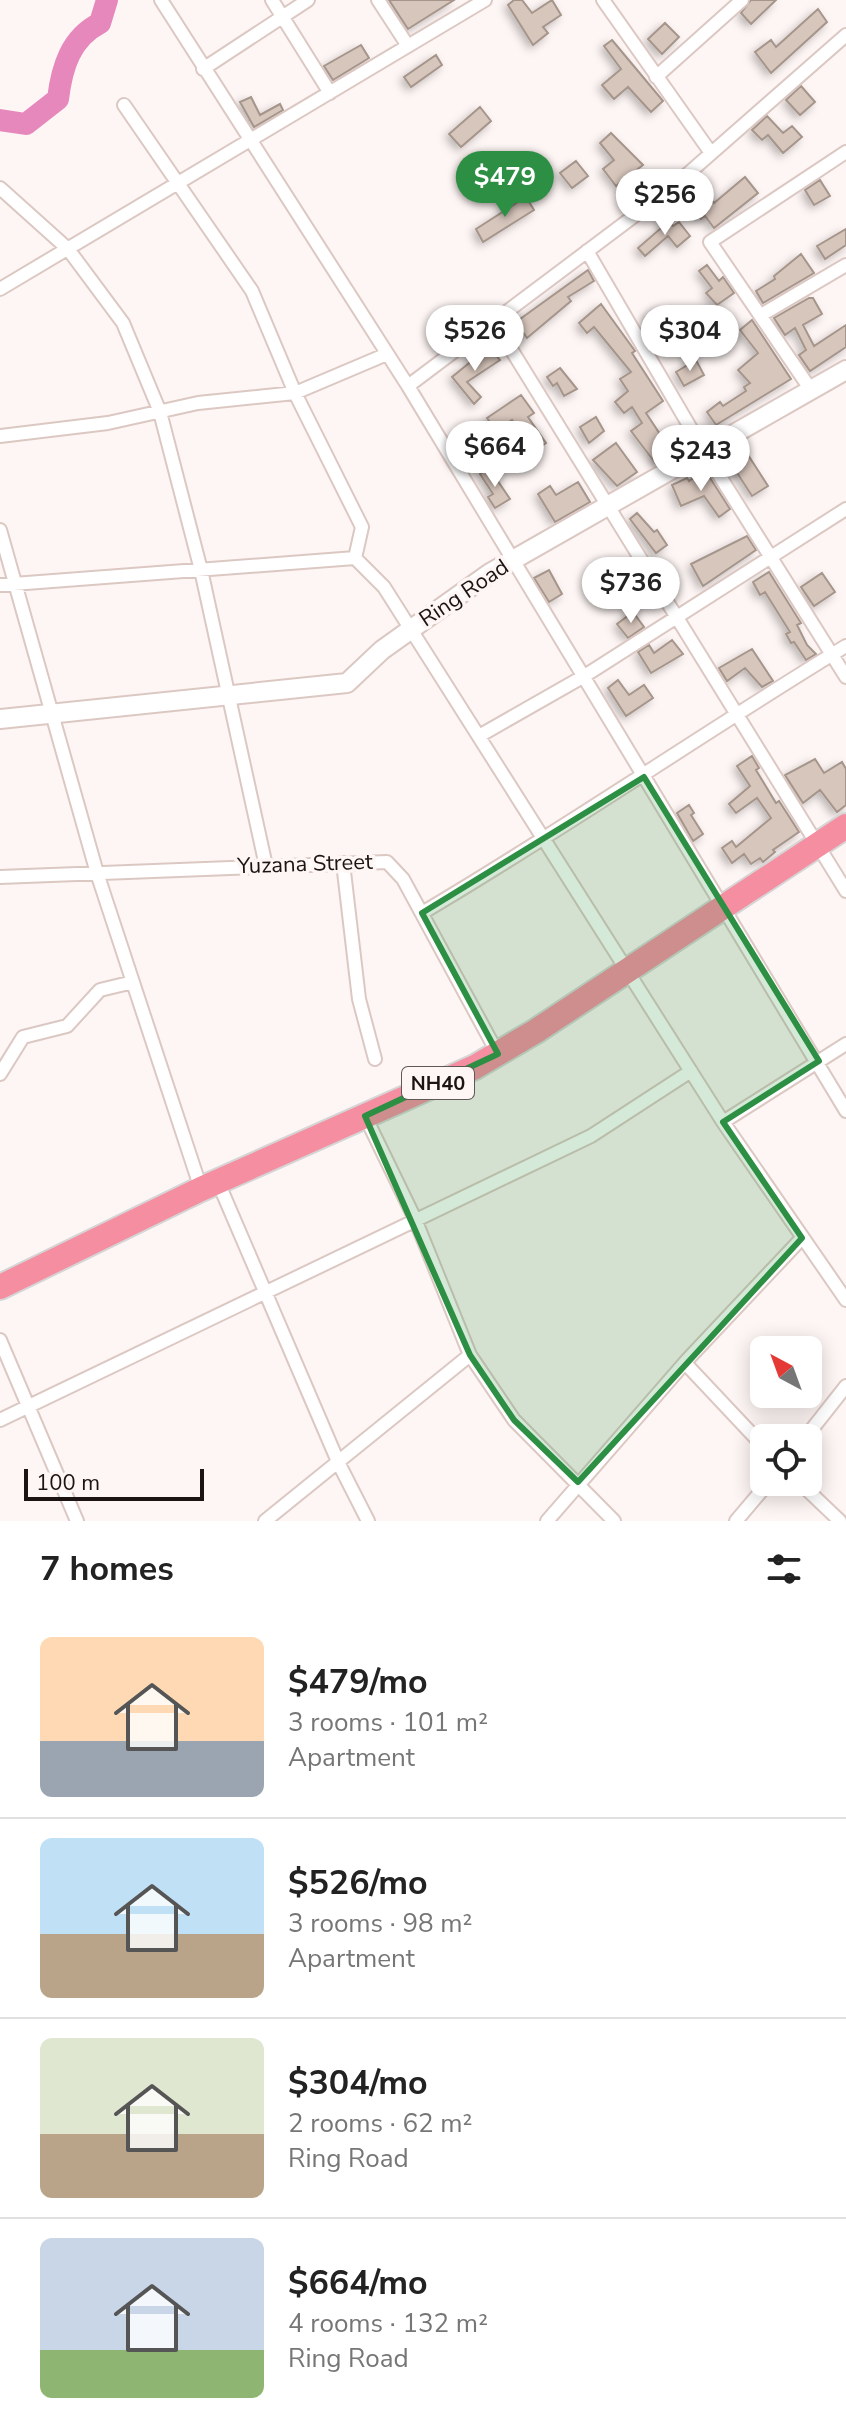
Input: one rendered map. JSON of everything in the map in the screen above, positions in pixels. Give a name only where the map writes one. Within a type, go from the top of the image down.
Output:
[{"type":"highway","name":"NH40","points":[[0,1287],[209,1185],[498,1054],[846,826]]},
{"type":"street","points":[[161,0],[408,386],[586,675],[644,777],[819,1061],[846,1111]]},
{"type":"street","points":[[272,0],[330,93]]},
{"type":"street","points":[[203,69],[308,0]]},
{"type":"street","points":[[378,0],[408,46]]},
{"type":"street","points":[[0,289],[485,0]]},
{"type":"street","points":[[603,0],[711,153]]},
{"type":"street","points":[[656,77],[742,0]]},
{"type":"street","points":[[408,386],[674,186],[846,35]]},
{"type":"street","points":[[124,105],[176,185],[252,291],[295,393],[362,527],[355,558]]},
{"type":"street","points":[[811,390],[710,242],[846,152]]},
{"type":"street","points":[[0,188],[68,249],[123,323],[160,412],[201,570],[266,866]]},
{"type":"street","points":[[587,251],[704,451],[846,677]]},
{"type":"street","points":[[761,315],[846,265]]},
{"type":"street","points":[[493,320],[846,891]]},
{"type":"street","points":[[0,436],[108,423],[198,403],[295,393],[387,354]]},
{"type":"street","name":"Ring Road","points":[[0,719],[53,711],[347,683],[411,629],[513,559],[846,370]]},
{"type":"street","points":[[479,736],[586,675],[674,615],[846,509]]},
{"type":"street","points":[[0,530],[7,584],[53,711],[97,873],[133,982],[209,1185],[265,1291],[339,1464],[368,1521]]},
{"type":"street","points":[[7,584],[355,558],[384,587],[629,969],[723,1122],[846,1300]]},
{"type":"street","points":[[422,913],[546,840],[735,714],[846,646]]},
{"type":"street","name":"Yuzana Street","points":[[0,877],[387,862],[403,879],[498,1054]]},
{"type":"street","points":[[343,863],[357,985],[375,1059]]},
{"type":"street","points":[[0,1074],[23,1037],[67,1026],[100,990],[133,982]]},
{"type":"street","points":[[723,1122],[846,1044]]},
{"type":"street","points":[[0,1420],[591,1136],[691,1071]]},
{"type":"street","points":[[365,1116],[415,1219],[470,1355],[514,1420],[614,1521]]},
{"type":"street","points":[[547,1521],[685,1363],[802,1238]]},
{"type":"street","points":[[0,1340],[77,1521]]},
{"type":"street","points":[[265,1521],[470,1355]]},
{"type":"street","points":[[685,1363],[750,1432]]},
{"type":"street","points":[[816,1424],[846,1386]]},
{"type":"street","points":[[736,1521],[757,1496]]},
{"type":"street","points":[[814,1496],[840,1521]]},
{"type":"highlighted area","points":[[644,777],[819,1061],[723,1122],[802,1238],[578,1482],[514,1420],[470,1355],[365,1116],[498,1054],[422,913]]},
{"type":"building","points":[[389,0],[454,0],[408,29]]},
{"type":"building","points":[[514,0],[522,0],[532,13],[552,0],[561,15],[543,27],[548,33],[533,45],[508,5]]},
{"type":"building","points":[[751,0],[776,0],[751,24],[741,13]]},
{"type":"building","points":[[818,9],[827,22],[771,73],[755,52],[771,40],[776,47]]},
{"type":"building","points":[[665,23],[679,37],[662,54],[648,39]]},
{"type":"building","points":[[612,40],[663,101],[651,112],[628,87],[614,99],[602,85],[621,69],[604,46]]},
{"type":"building","points":[[361,45],[369,58],[333,80],[324,66]]},
{"type":"building","points":[[436,55],[442,65],[411,87],[404,77]]},
{"type":"building","points":[[801,86],[815,102],[800,115],[786,100]]},
{"type":"building","points":[[251,97],[260,115],[280,104],[283,110],[254,127],[240,102]]},
{"type":"building","points":[[480,107],[491,121],[461,147],[449,134]]},
{"type":"building","points":[[767,116],[783,133],[792,126],[802,137],[783,153],[768,135],[762,140],[752,130]]},
{"type":"building","points":[[611,133],[643,165],[616,186],[603,169],[614,160],[600,143]]},
{"type":"building","points":[[576,161],[588,176],[572,188],[560,173]]},
{"type":"building","points":[[745,177],[758,193],[714,228],[705,216],[701,219],[682,191],[695,180],[714,203]]},
{"type":"building","points":[[820,180],[830,196],[814,205],[805,190]]},
{"type":"building","points":[[526,197],[534,210],[483,242],[476,229]]},
{"type":"building","points":[[668,222],[673,226],[679,222],[690,236],[677,247],[668,236],[645,256],[638,248]]},
{"type":"building","points":[[846,229],[846,245],[825,259],[817,246]]},
{"type":"building","points":[[801,254],[814,273],[763,303],[756,291],[775,279],[774,276]]},
{"type":"building","points":[[707,265],[719,281],[723,277],[734,293],[717,305],[706,293],[712,288],[699,271]]},
{"type":"building","points":[[588,270],[594,281],[568,297],[571,301],[527,338],[516,322]]},
{"type":"building","points":[[813,298],[822,314],[803,325],[814,346],[846,325],[846,347],[810,371],[799,355],[806,350],[795,328],[785,335],[774,318]]},
{"type":"building","points":[[601,304],[635,351],[632,353],[663,401],[646,413],[662,437],[677,427],[689,444],[656,464],[631,431],[642,423],[632,407],[624,413],[615,402],[628,391],[620,379],[631,372],[594,327],[587,333],[579,323]]},
{"type":"building","points":[[658,308],[673,329],[679,325],[686,336],[670,347],[646,317]]},
{"type":"building","points":[[752,320],[791,379],[716,425],[707,412],[720,402],[723,406],[746,391],[744,387],[750,383],[738,370],[758,353],[740,330]]},
{"type":"building","points":[[489,347],[500,360],[467,382],[481,397],[474,404],[452,377]]},
{"type":"building","points":[[696,360],[704,375],[684,386],[676,372]]},
{"type":"building","points":[[560,368],[577,389],[564,396],[557,383],[553,386],[547,377]]},
{"type":"building","points":[[521,395],[534,413],[528,417],[546,443],[533,452],[512,420],[496,431],[487,418]]},
{"type":"building","points":[[596,417],[604,431],[589,443],[580,427]]},
{"type":"building","points":[[616,443],[637,472],[617,486],[593,460]]},
{"type":"building","points":[[741,444],[768,486],[752,496],[732,465],[726,468],[720,460],[720,455]]},
{"type":"building","points":[[489,468],[510,499],[495,508],[488,497],[493,494],[480,474]]},
{"type":"building","points":[[705,470],[730,509],[719,517],[704,496],[681,506],[672,485],[687,478],[689,481]]},
{"type":"building","points":[[578,482],[590,502],[555,522],[538,494],[550,486],[556,495]]},
{"type":"building","points":[[637,513],[654,532],[657,530],[667,545],[656,553],[630,519]]},
{"type":"building","points":[[747,536],[756,550],[703,586],[691,564]]},
{"type":"building","points":[[549,570],[562,594],[549,602],[534,578]]},
{"type":"building","points":[[769,572],[801,623],[797,625],[807,645],[816,654],[806,660],[794,642],[791,643],[786,634],[790,632],[765,592],[760,595],[753,582]]},
{"type":"building","points":[[822,573],[835,592],[814,606],[801,587]]},
{"type":"building","points":[[633,612],[644,627],[628,638],[617,624]]},
{"type":"building","points":[[672,640],[683,654],[651,673],[638,652],[649,645],[654,653]]},
{"type":"building","points":[[752,649],[773,681],[762,687],[745,668],[727,681],[719,668]]},
{"type":"building","points":[[618,680],[629,695],[644,685],[653,698],[626,716],[608,688]]},
{"type":"building","points":[[752,756],[759,768],[756,770],[776,803],[779,801],[799,832],[773,850],[775,852],[763,862],[760,858],[751,864],[744,854],[732,863],[722,848],[732,841],[736,847],[771,818],[757,798],[736,813],[729,804],[750,786],[737,766]]},
{"type":"building","points":[[815,759],[824,773],[842,762],[846,769],[846,805],[837,812],[820,790],[803,803],[785,775]]},
{"type":"building","points":[[689,805],[694,813],[691,815],[703,834],[693,841],[677,813]]},
{"type":"waterway","points":[[0,120],[26,124],[58,99],[70,54],[82,37],[100,23],[107,0]]}]
